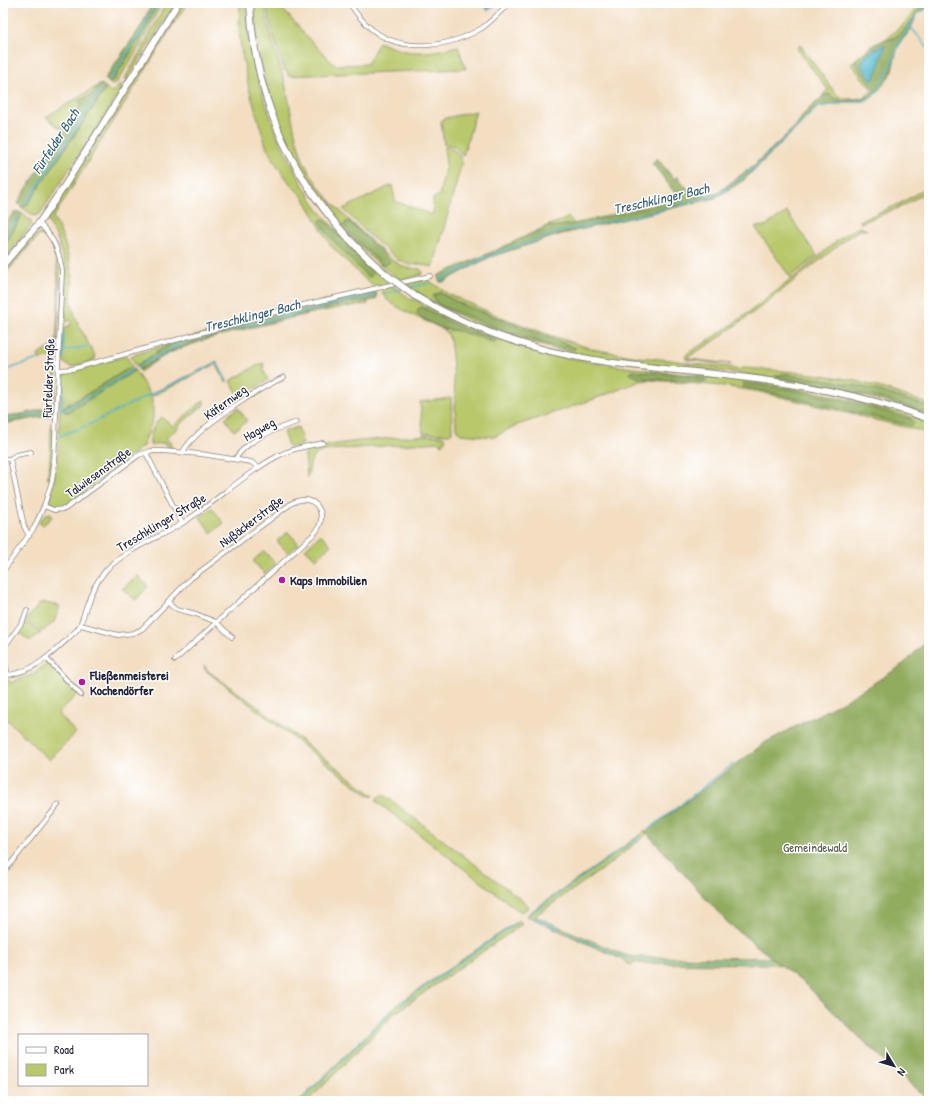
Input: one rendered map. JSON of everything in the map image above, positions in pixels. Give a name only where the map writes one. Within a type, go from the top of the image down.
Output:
[{"type":"main road","points":[[3,265],[39,223],[65,185],[178,3]]},
{"type":"main road","points":[[250,4],[257,63],[262,87],[278,132],[309,190],[334,224],[361,252],[388,276],[415,296],[455,318],[478,328],[512,340],[553,351],[591,359],[799,385],[861,398],[929,419]]},
{"type":"street","points":[[350,3],[357,14],[377,33],[399,43],[421,46],[438,44],[471,33],[488,23],[509,3]]},
{"type":"street","name":"Fürfelder Straße","points":[[3,571],[29,536],[44,506],[52,481],[54,464],[62,271],[54,240],[39,223]]},
{"type":"street","points":[[59,370],[72,369],[290,308],[430,276]]},
{"type":"street","name":"Käfernweg","points":[[183,452],[195,437],[230,409],[249,396],[284,377]]},
{"type":"street","name":"Hagweg","points":[[235,459],[245,449],[265,435],[297,422]]},
{"type":"street","name":"Treschklinger Straße","points":[[3,676],[21,673],[32,668],[46,658],[70,636],[81,625],[92,590],[106,570],[132,550],[182,524],[258,467],[277,456],[322,443]]},
{"type":"street","name":"Talwiesenstraße","points":[[44,506],[54,510],[65,508],[132,460],[146,453],[162,451],[183,452],[251,462],[258,467]]},
{"type":"street","points":[[3,459],[10,459],[16,455],[30,452]]},
{"type":"street","points":[[146,453],[182,524]]},
{"type":"street","points":[[10,459],[24,526],[29,536]]},
{"type":"street","name":"Nußäckerstraße","points":[[81,625],[118,635],[134,633],[148,623],[190,579],[292,503],[297,500],[306,499],[318,507],[322,514],[319,529],[175,660]]},
{"type":"street","points":[[168,601],[177,609],[196,614],[216,622],[232,637]]},
{"type":"street","points":[[8,675],[4,658],[5,646],[23,621],[27,610]]},
{"type":"street","points":[[46,658],[81,695]]},
{"type":"street","points":[[3,873],[58,805]]},
{"type":"green space","points":[[152,3],[158,3],[145,29],[113,81],[109,83],[105,79],[106,77],[142,25]]},
{"type":"green space","points":[[158,3],[162,3],[139,47],[116,84],[112,85],[109,83],[113,81],[145,29]]},
{"type":"green space","points":[[166,3],[175,3],[126,80],[125,78]]},
{"type":"green space","points":[[181,3],[187,3],[53,218],[63,240],[70,264],[72,280],[71,302],[75,316],[95,356],[95,360],[72,367],[65,364],[62,357],[63,329],[69,326],[72,322],[70,320],[64,323],[66,314],[64,307],[66,270],[57,238],[48,219]]},
{"type":"green space","points":[[240,3],[245,3],[249,42],[260,87],[278,138],[304,187],[318,209],[346,241],[389,283],[372,286],[331,246],[303,197],[292,186],[267,149],[249,89],[241,49],[239,30]]},
{"type":"green space","points":[[253,3],[265,3],[273,43],[285,83],[296,138],[307,168],[321,189],[338,209],[385,254],[404,267],[420,269],[423,272],[421,275],[400,280],[381,266],[367,254],[338,223],[317,196],[299,167],[284,137],[272,106],[263,73]],"holes":[[[349,221],[387,258],[381,264],[344,226],[346,222]]]},
{"type":"green space","points":[[267,3],[281,3],[280,6],[309,39],[335,65],[367,64],[379,42],[390,47],[409,52],[437,51],[458,46],[466,69],[288,76],[287,71],[284,70],[269,20]]},
{"type":"green space","points":[[925,3],[929,4],[917,13],[898,36],[892,39],[884,40],[903,25],[914,11]]},
{"type":"green space","points":[[929,4],[929,8],[917,14],[910,31],[901,41],[897,50],[891,74],[874,96],[870,99],[862,101],[818,107],[744,180],[715,198],[562,234],[490,257],[443,282],[440,282],[438,278],[439,275],[549,225],[550,227],[574,224],[666,202],[676,194],[652,163],[657,158],[674,179],[677,176],[694,196],[716,194],[754,165],[795,127],[804,114],[822,97],[828,94],[836,99],[851,101],[863,99],[872,94],[875,90],[855,63],[856,59],[873,45],[884,40],[894,38],[907,27],[918,11]]},
{"type":"green space","points":[[800,45],[836,94],[845,98],[855,99],[869,94],[872,90],[851,64],[856,59],[855,63],[875,90],[868,97],[851,101],[835,99],[828,94],[822,97],[828,90],[798,50],[797,48]]},
{"type":"green space","points":[[102,84],[105,89],[29,202],[26,206],[21,207],[18,204],[20,199],[50,152],[61,140],[63,131],[82,104],[78,101],[90,95],[99,85]]},
{"type":"green space","points":[[120,84],[122,85],[122,89],[40,214],[34,216],[21,207],[26,206],[29,202],[96,104],[105,87],[112,92]]},
{"type":"green space","points":[[99,85],[93,94],[79,101],[82,104],[63,131],[46,117]]},
{"type":"green space","points":[[476,111],[462,156],[455,147],[444,145],[441,121],[446,118]]},
{"type":"green space","points":[[447,147],[457,152],[462,162],[434,265],[432,267],[420,264],[410,265],[398,260],[369,235],[343,209],[392,185],[395,201],[433,215],[433,198],[439,196],[446,164],[444,148]]},
{"type":"green space","points":[[929,186],[929,190],[903,206],[861,223],[860,221],[901,203]]},
{"type":"green space","points":[[16,211],[21,213],[21,216],[3,249],[4,228],[8,220]]},
{"type":"green space","points":[[787,212],[817,256],[790,277],[755,227],[765,226]]},
{"type":"green space","points":[[21,213],[30,220],[32,224],[3,261],[3,249],[20,219]]},
{"type":"green space","points":[[569,217],[574,224],[550,227],[549,225],[562,220]]},
{"type":"green space","points":[[321,219],[325,220],[373,270],[370,277],[367,276],[336,244],[320,222]]},
{"type":"green space","points":[[349,221],[390,262],[386,265],[381,264],[355,239],[344,226],[346,222]]},
{"type":"green space","points":[[860,227],[867,230],[860,230],[850,236],[766,303],[713,342],[688,357],[689,359],[731,364],[686,359],[685,357],[688,353],[748,313],[838,240]]},
{"type":"green space","points":[[38,234],[48,237],[54,247],[60,271],[55,415],[53,415],[55,355],[40,360],[38,355],[55,345],[56,341],[58,300],[57,265],[53,250],[48,240],[39,235],[3,277],[3,273]]},
{"type":"green space","points":[[427,279],[448,294],[501,317],[592,349],[638,357],[731,367],[737,370],[744,368],[772,370],[842,378],[875,386],[929,404],[929,415],[887,402],[823,387],[780,379],[613,360],[570,353],[526,341],[483,326],[442,307],[422,296],[405,284]],"holes":[[[440,293],[461,304],[576,348],[547,345],[501,330],[439,305],[433,297],[434,295]]]},
{"type":"green space","points":[[393,286],[412,300],[414,299],[457,322],[479,332],[526,348],[598,363],[764,383],[827,394],[888,409],[929,422],[929,433],[760,392],[723,386],[649,380],[641,381],[589,401],[515,426],[494,437],[461,434],[458,432],[456,427],[453,362],[447,333],[441,328],[392,304],[383,295],[382,292],[384,288]],"holes":[[[422,307],[459,327],[496,341],[486,340],[459,331],[443,329]]]},
{"type":"green space","points":[[373,291],[377,293],[376,299],[351,302],[230,331],[176,349],[139,370],[136,366],[173,342],[307,305]]},
{"type":"green space","points":[[440,293],[461,304],[576,348],[574,350],[547,345],[501,330],[439,305],[433,297],[434,295]]},
{"type":"green space","points":[[368,301],[368,304],[317,312],[204,340],[168,354],[140,372],[139,370],[176,349],[230,331],[351,302]]},
{"type":"green space","points":[[422,307],[459,327],[496,341],[495,343],[459,331],[443,329],[420,317],[417,313],[419,308]]},
{"type":"green space","points":[[173,342],[136,366],[131,357],[131,356]]},
{"type":"green space","points":[[126,356],[151,396],[153,404],[153,419],[143,446],[67,505],[56,508],[50,502],[57,464],[61,384],[62,378],[69,372]],"holes":[[[129,368],[134,371],[69,412],[65,412],[63,407],[91,392]]]},
{"type":"green space","points":[[217,362],[227,381],[226,382],[216,364],[153,396],[152,393]]},
{"type":"green space","points":[[263,363],[263,369],[268,380],[240,397],[230,381]]},
{"type":"green space","points":[[129,368],[134,371],[69,412],[65,412],[63,408]]},
{"type":"green space","points":[[634,371],[690,376],[705,378],[708,380],[706,382],[639,378],[630,374]]},
{"type":"green space","points":[[783,374],[835,381],[876,390],[929,407],[929,414],[884,399],[775,376]]},
{"type":"green space","points":[[743,383],[786,389],[870,407],[911,419],[914,424],[912,426],[742,387]]},
{"type":"green space","points":[[451,398],[452,432],[449,434],[423,433],[420,402]]},
{"type":"green space","points":[[204,400],[204,405],[179,425],[179,427],[166,438],[171,443],[171,448],[167,448],[165,443],[150,445],[152,430],[161,417],[173,426]]},
{"type":"green space","points":[[53,408],[53,415],[3,424],[3,416],[23,414]]},
{"type":"green space","points":[[238,408],[247,421],[234,431],[225,418]]},
{"type":"green space","points":[[51,423],[54,423],[52,465],[50,479],[47,479],[50,462]]},
{"type":"green space","points":[[298,427],[303,444],[289,448],[283,432]]},
{"type":"green space","points":[[426,435],[442,436],[446,439],[442,445],[439,442],[329,450],[317,454],[314,457],[307,478],[305,454],[309,450],[323,446],[358,441]]},
{"type":"green space","points":[[212,508],[224,523],[211,533],[200,517]]},
{"type":"green space","points":[[51,513],[52,517],[43,525],[39,523],[46,514]]},
{"type":"green space","points":[[288,532],[299,544],[288,553],[277,541]]},
{"type":"green space","points":[[320,535],[322,535],[331,545],[316,559],[305,549]]},
{"type":"green space","points":[[264,551],[276,564],[265,574],[253,561]]},
{"type":"green space","points":[[138,576],[148,586],[136,600],[122,589]]},
{"type":"green space","points":[[41,602],[60,606],[54,622],[43,631],[25,621]]},
{"type":"green space","points":[[25,623],[41,633],[30,641],[18,632]]},
{"type":"green space","name":"Gemeindewald","points":[[926,641],[929,644],[929,1101],[856,1034],[807,986],[727,922],[646,832],[766,742],[844,701],[895,670],[907,661]]},
{"type":"green space","points":[[47,663],[78,694],[58,713],[76,733],[49,760],[5,718],[3,720],[3,679],[8,679],[10,683],[33,674]]},
{"type":"green space","points":[[204,665],[208,671],[258,707],[374,796],[369,796],[205,670]]},
{"type":"green space","points":[[384,795],[527,904],[528,906],[526,910],[523,911],[515,908],[377,802],[377,798]]},
{"type":"green space","points":[[645,831],[647,834],[608,865],[535,916],[632,957],[771,958],[781,965],[634,963],[629,965],[623,960],[527,916],[529,913]]},
{"type":"green space","points":[[519,920],[522,924],[395,1013],[308,1101],[299,1101],[398,1004]]},
{"type":"water","points":[[487,3],[497,3],[488,11],[484,5]]},
{"type":"water","points":[[885,45],[874,79],[872,80],[861,65],[870,52]]},
{"type":"waterway","name":"Fürfelder Bach","points":[[109,80],[144,28],[156,3]]},
{"type":"waterway","name":"Treschklinger Bach","points":[[440,280],[491,255],[562,231],[630,217],[716,196],[749,173],[819,106],[864,101],[871,98],[876,93],[892,63],[900,41],[917,14],[929,7]]},
{"type":"waterway","points":[[910,26],[929,49]]},
{"type":"waterway","name":"Fürfelder Bach","points":[[26,204],[101,89]]},
{"type":"waterway","name":"Fürfelder Bach","points":[[3,245],[18,218]]},
{"type":"waterway","name":"Treschklinger Bach","points":[[408,288],[429,283]]},
{"type":"waterway","name":"Treschklinger Bach","points":[[385,294],[402,289]]},
{"type":"waterway","name":"Treschklinger Bach","points":[[137,367],[186,341],[375,295]]},
{"type":"waterway","points":[[64,332],[64,358]]},
{"type":"waterway","points":[[64,351],[88,346]]},
{"type":"waterway","points":[[3,371],[38,359]]},
{"type":"waterway","points":[[152,394],[217,363],[227,381]]},
{"type":"waterway","name":"Treschklinger Bach","points":[[60,410],[89,397],[132,370]]},
{"type":"waterway","points":[[62,409],[64,381]]},
{"type":"waterway","points":[[59,436],[88,425],[151,394]]},
{"type":"waterway","name":"Treschklinger Bach","points":[[3,420],[52,412]]},
{"type":"waterway","points":[[649,829],[733,764]]},
{"type":"waterway","points":[[529,915],[641,836]]},
{"type":"waterway","points":[[535,918],[624,958],[634,960],[771,961]]},
{"type":"waterway","points":[[400,1005],[518,922]]},
{"type":"waterway","points":[[301,1101],[392,1011]]},
{"type":"place","name":"Kaps Immobilien","points":[[282,580]]},
{"type":"place","name":"Fließenmeisterei Kochendörfer","points":[[82,682]]}]
